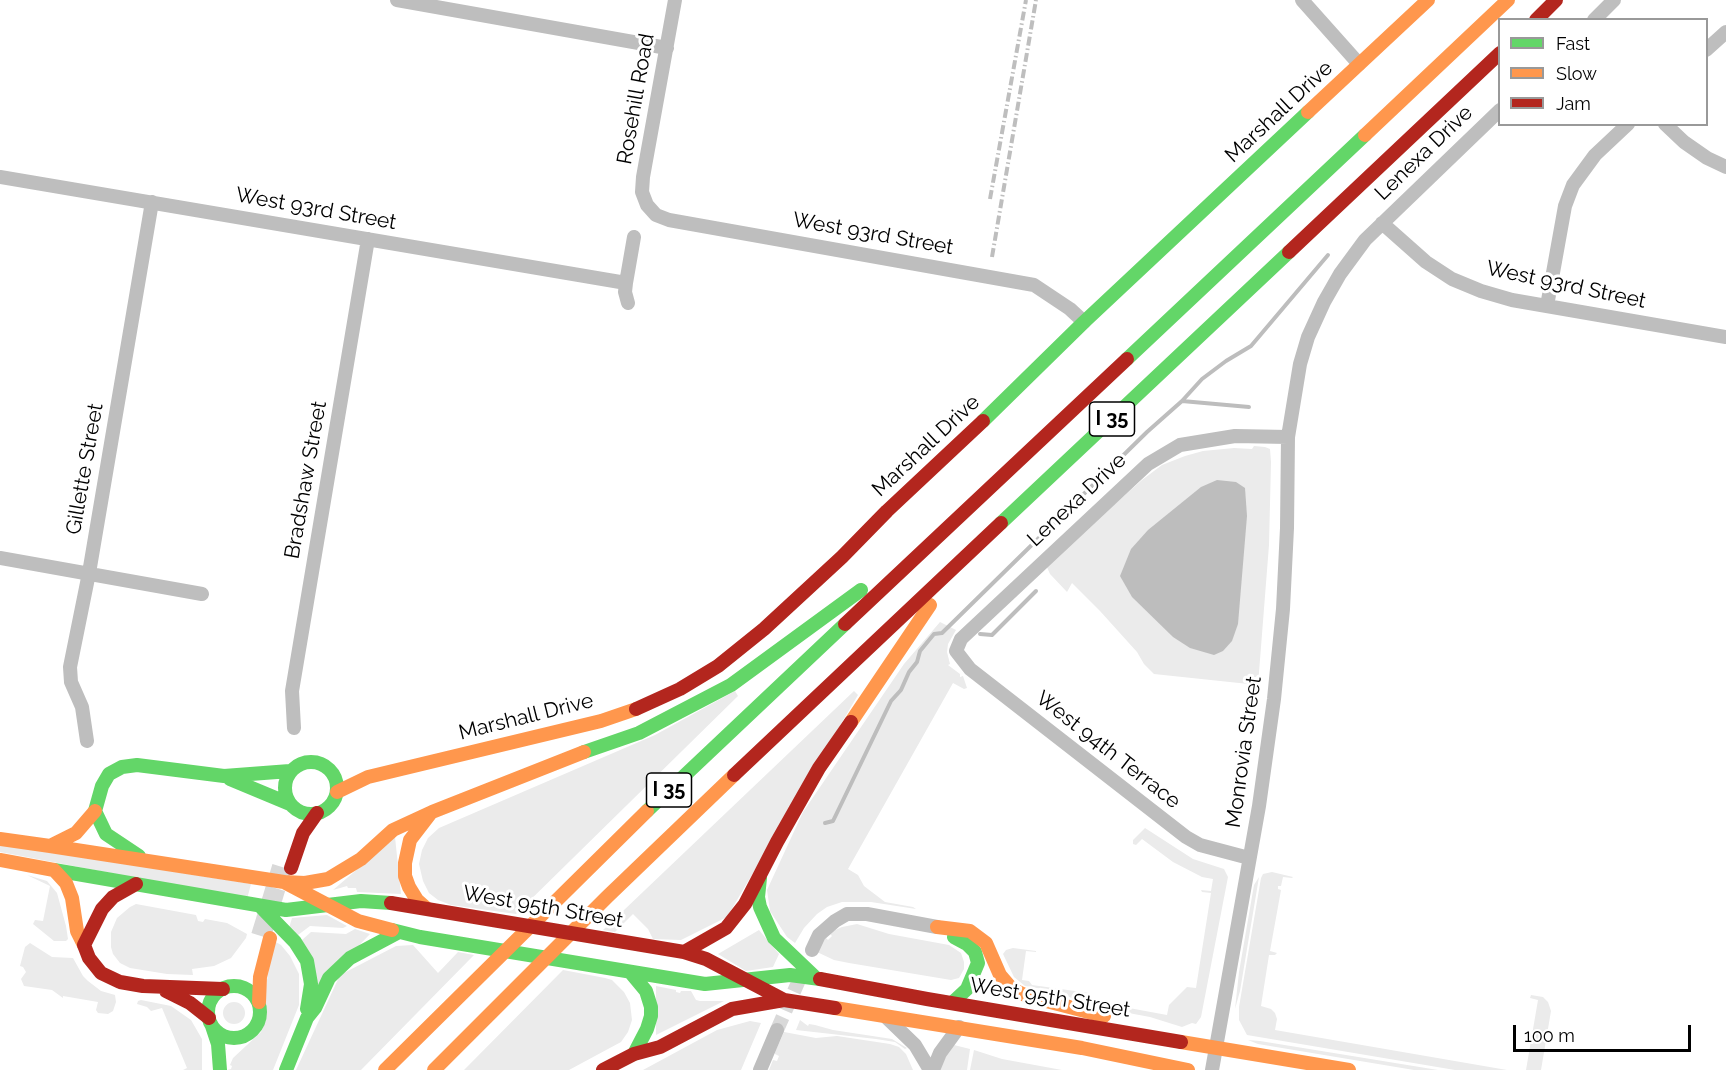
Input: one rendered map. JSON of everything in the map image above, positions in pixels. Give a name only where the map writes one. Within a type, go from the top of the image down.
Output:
[{"type":"main road","name":"Marshall Drive","points":[[337,792],[368,777],[601,721],[642,707],[680,689],[718,666],[764,629],[842,557],[1084,322],[1428,0]]},
{"type":"main road","name":"I 35","points":[[385,1070],[641,817],[1508,0]]},
{"type":"main road","points":[[1538,18],[1556,0]]},
{"type":"main road","name":"I 35","points":[[434,1070],[608,897],[1498,55]]},
{"type":"main road","points":[[284,882],[305,883],[335,876],[361,859],[393,830],[432,812],[589,750],[639,734],[705,700],[779,651],[960,516]]},
{"type":"main road","points":[[684,952],[726,928],[745,904],[793,812],[819,768],[891,665],[951,572]]},
{"type":"main road","points":[[313,761],[328,768],[334,775],[337,792],[330,806],[317,813],[303,833],[287,866],[293,827],[292,806],[284,787],[290,771],[296,765],[313,761]]},
{"type":"main road","points":[[50,846],[76,833],[95,811],[102,786],[109,774],[122,766],[137,765],[225,776],[290,771]]},
{"type":"main road","name":"Marshall Drive","points":[[328,768],[368,777]]},
{"type":"main road","points":[[225,776],[301,812],[317,813]]},
{"type":"main road","points":[[95,811],[106,834],[150,863]]},
{"type":"main road","points":[[426,908],[417,900],[409,887],[405,876],[405,863],[411,840],[432,812]]},
{"type":"main road","name":"West 95th Street","points":[[0,838],[284,882],[358,921],[397,933],[420,937],[705,984],[790,975],[816,978],[1349,1070]]},
{"type":"main road","name":"West 95th Street","points":[[0,860],[261,907],[286,910],[372,901],[426,908],[684,952],[706,959],[784,1000],[1082,1048],[1188,1070]]},
{"type":"main road","points":[[54,870],[66,883],[72,898],[78,931],[89,958],[101,973],[120,982],[160,988],[238,986],[247,989],[259,1002]]},
{"type":"main road","points":[[760,878],[758,897],[760,907],[774,938],[816,978]]},
{"type":"main road","points":[[84,945],[102,909],[114,895],[136,884]]},
{"type":"main road","points":[[261,907],[295,942],[307,961],[311,984],[307,1018],[286,1070]]},
{"type":"main road","points":[[937,927],[967,944],[975,952],[978,963],[967,989],[952,1003]]},
{"type":"main road","points":[[937,927],[970,931],[986,943],[1000,975],[1008,986],[1020,993],[1087,1012],[1137,1022],[1159,1038]]},
{"type":"main road","points":[[307,1018],[315,1008],[329,978],[339,967],[362,951],[397,933]]},
{"type":"main road","points":[[266,937],[260,978],[260,1018],[252,1031],[239,1038],[221,1070],[218,1044],[208,1010],[211,1001],[216,994],[253,965],[266,937]]},
{"type":"main road","points":[[626,972],[646,991],[651,1007],[647,1029],[634,1054]]},
{"type":"main road","points":[[160,988],[190,1003],[224,1036],[239,1038]]},
{"type":"main road","points":[[603,1070],[634,1054],[660,1047],[732,1009],[784,1000]]},
{"type":"street","points":[[397,0],[667,48]]},
{"type":"street","name":"Rosehill Road","points":[[647,205],[642,192],[643,177],[675,0]]},
{"type":"street","points":[[1302,0],[1359,64]]},
{"type":"street","points":[[1596,18],[1614,0]]},
{"type":"street","points":[[1708,49],[1726,32]]},
{"type":"street","name":"Lenexa Drive","points":[[956,651],[961,639],[1148,464],[1180,445],[1235,436],[1288,437],[1300,364],[1308,337],[1340,274],[1365,240],[1498,112]]},
{"type":"street","points":[[1547,306],[1565,206],[1573,185],[1595,155],[1626,126]]},
{"type":"street","points":[[1667,126],[1699,152],[1726,167]]},
{"type":"street","name":"West 93rd Street","points":[[0,177],[626,283]]},
{"type":"street","name":"Gillette Street","points":[[87,741],[82,706],[71,682],[70,667],[89,573],[152,202]]},
{"type":"street","name":"West 93rd Street","points":[[647,205],[656,215],[669,220],[1034,285],[1070,309],[1084,322]]},
{"type":"street","name":"West 93rd Street","points":[[1383,223],[1426,262],[1452,279],[1481,291],[1547,306],[1726,337]]},
{"type":"street","points":[[628,303],[625,292],[634,237]]},
{"type":"street","name":"Bradshaw Street","points":[[294,728],[292,691],[368,239]]},
{"type":"street","name":"Monrovia Street","points":[[1212,1070],[1263,777],[1274,699],[1287,528],[1288,437]]},
{"type":"street","points":[[0,558],[202,594]]},
{"type":"street","name":"West 94th Terrace","points":[[956,651],[977,675],[1186,837],[1200,845],[1249,858]]},
{"type":"street","points":[[812,950],[819,935],[847,914],[867,915],[937,927]]},
{"type":"street","points":[[885,1016],[915,1045],[932,1070]]},
{"type":"street","points":[[932,1070],[940,1053],[959,1027]]},
{"type":"street","points":[[760,1070],[777,1030]]},
{"type":"shaded area","points":[[1254,446],[1270,449],[1271,462],[1269,545],[1258,685],[1154,674],[1100,611],[1072,583],[1067,592],[1050,574],[1046,565],[1162,465],[1203,451],[1252,449]]},
{"type":"shaded area","points":[[1217,480],[1236,482],[1245,488],[1247,516],[1238,624],[1232,641],[1223,651],[1214,655],[1190,648],[1173,637],[1132,597],[1120,576],[1131,549],[1148,530],[1201,487]]},
{"type":"shaded area","points":[[940,622],[956,630],[948,644],[950,664],[948,665],[960,674],[960,677],[963,676],[967,688],[964,689],[953,683],[848,869],[858,875],[864,886],[885,902],[916,909],[871,902],[842,902],[827,907],[817,914],[804,928],[795,943],[787,937],[770,911],[767,890],[803,812],[904,664]]},
{"type":"shaded area","points":[[735,691],[738,696],[516,914],[451,905],[438,900],[429,893],[419,864],[428,838],[439,828],[655,735]]},
{"type":"shaded area","points":[[854,691],[858,695],[727,917],[681,940],[653,939],[648,929],[633,914],[615,932],[603,930]]},
{"type":"shaded area","points":[[1145,828],[1193,859],[1224,869],[1228,877],[1201,1017],[1196,1024],[1192,1023],[1182,1027],[1150,1017],[1091,1006],[1055,991],[1025,986],[1014,977],[1003,954],[1006,950],[1013,948],[1036,951],[1026,951],[1022,980],[1029,981],[1032,985],[1089,993],[1091,1001],[1167,1015],[1169,1005],[1187,987],[1196,988],[1211,893],[1201,890],[1211,891],[1213,879],[1202,877],[1173,862],[1142,839],[1136,845],[1133,844],[1133,840]]},
{"type":"shaded area","points":[[395,837],[401,894],[357,892],[356,888],[347,886],[333,890]]},
{"type":"shaded area","points":[[0,844],[251,884],[247,899],[0,852]]},
{"type":"shaded area","points":[[1272,872],[1293,877],[1283,877],[1281,886],[1278,886],[1281,890],[1270,951],[1277,953],[1269,955],[1261,1006],[1275,1013],[1277,1019],[1275,1030],[1507,1070],[1455,1070],[1247,1035],[1239,1020],[1239,1007],[1261,878],[1263,874]]},
{"type":"shaded area","points":[[27,875],[47,881],[57,893],[66,926],[68,939],[66,941],[54,941],[33,924],[35,920],[43,921],[50,886]]},
{"type":"shaded area","points":[[1259,877],[1240,991],[1235,1009],[1254,885]]},
{"type":"shaded area","points":[[136,904],[196,915],[198,921],[203,922],[205,919],[227,923],[247,934],[246,938],[231,958],[214,966],[192,969],[193,975],[167,974],[130,968],[120,963],[113,954],[111,932],[117,918]]},
{"type":"shaded area","points":[[327,915],[347,926],[343,928],[310,926],[298,935],[289,928],[292,918]]},
{"type":"shaded area","points":[[857,924],[889,934],[949,945],[961,953],[964,969],[959,978],[951,980],[834,960],[817,952],[823,940],[826,938],[828,940],[833,931]]},
{"type":"shaded area","points":[[355,929],[370,934],[319,987],[302,940],[311,932],[346,934]]},
{"type":"shaded area","points":[[759,930],[779,954],[773,967],[746,971],[718,954]]},
{"type":"shaded area","points":[[274,941],[281,945],[290,956],[299,974],[299,1005],[273,1070],[227,1070],[231,1069],[233,1058],[261,1032],[266,1020],[264,997]]},
{"type":"shaded area","points":[[30,943],[52,957],[73,958],[88,981],[101,991],[115,995],[116,1002],[113,1011],[108,1014],[98,1013],[96,1010],[98,1002],[63,996],[63,998],[52,990],[24,986],[21,979],[26,972],[20,966],[25,947]]},
{"type":"shaded area","points":[[413,945],[438,973],[458,952],[474,955],[361,1070],[296,1070],[340,975],[396,946]]},
{"type":"shaded area","points":[[563,970],[612,980],[624,992],[630,1003],[632,1020],[621,1042],[569,1070],[464,1070]]},
{"type":"shaded area","points":[[656,986],[680,993],[691,991],[696,1000],[700,1001],[724,1001],[656,1035]]},
{"type":"shaded area","points":[[1531,995],[1543,997],[1548,1002],[1551,1011],[1541,1070],[1526,1070],[1538,1000],[1530,998]]},
{"type":"shaded area","points":[[141,1000],[171,1006],[191,1020],[202,1039],[202,1070],[183,1070],[187,1068],[162,1008],[151,1011],[137,1004]]},
{"type":"shaded area","points":[[230,1002],[238,1002],[245,1009],[245,1017],[238,1024],[230,1024],[223,1017],[223,1009]]},
{"type":"shaded area","points":[[800,1020],[808,1026],[809,1024],[892,1039],[907,1048],[895,1042],[796,1030]]},
{"type":"shaded area","points":[[750,1021],[761,1023],[741,1070],[643,1070],[717,1030]]},
{"type":"shaded area","points":[[784,1032],[816,1038],[837,1036],[890,1044],[899,1047],[906,1054],[913,1070],[769,1070],[773,1060],[777,1061],[779,1056],[775,1052]]},
{"type":"shaded area","points":[[1248,1040],[1438,1070],[1414,1070],[1258,1044]]},
{"type":"shaded area","points":[[952,1046],[970,1049],[967,1070],[938,1070]]},
{"type":"shaded area","points":[[974,1050],[1002,1059],[1062,1070],[970,1070]]},
{"type":"waterway","points":[[1182,401],[1202,379],[1251,346],[1328,255]]},
{"type":"waterway","points":[[825,823],[833,821],[891,701],[901,690],[909,672],[917,662],[920,651],[934,634],[942,633],[1147,432],[1182,401],[1249,407]]},
{"type":"waterway","points":[[980,634],[992,635],[1036,591]]},
{"type":"tunnel","points":[[261,936],[282,867]]},
{"type":"tunnel","points":[[777,1030],[803,971]]},
{"type":"railway","points":[[990,199],[1026,0]]},
{"type":"railway","points":[[992,257],[1036,0]]},
{"type":"traffic: fast","points":[[983,421],[1084,322],[1308,112]]},
{"type":"traffic: fast","points":[[1127,359],[1365,135]]},
{"type":"traffic: fast","points":[[1001,523],[1289,252]]},
{"type":"traffic: fast","points":[[584,752],[639,733],[731,685],[861,590]]},
{"type":"traffic: fast","points":[[647,811],[845,624]]},
{"type":"traffic: fast","points":[[306,762],[316,762],[330,769],[337,788],[330,807],[316,814],[306,814],[296,810],[289,803],[285,793],[285,783],[289,773],[296,766],[306,762]]},
{"type":"traffic: fast","points":[[139,856],[106,834],[95,811],[102,786],[109,774],[122,767],[137,765],[224,776],[290,771]]},
{"type":"traffic: fast","points":[[230,779],[290,804]]},
{"type":"traffic: fast","points":[[54,870],[286,910],[361,901],[391,903]]},
{"type":"traffic: fast","points":[[760,878],[758,897],[760,907],[774,938],[816,978]]},
{"type":"traffic: fast","points":[[261,907],[295,942],[307,961],[311,984],[307,1009]]},
{"type":"traffic: fast","points":[[392,930],[420,937],[705,984],[790,975],[820,979]]},
{"type":"traffic: fast","points":[[286,1070],[307,1018],[315,1008],[329,978],[350,958],[397,933]]},
{"type":"traffic: fast","points":[[952,1003],[967,989],[978,963],[975,952],[967,944],[954,937]]},
{"type":"traffic: fast","points":[[631,973],[646,991],[651,1007],[647,1029],[634,1054]]},
{"type":"traffic: fast","points":[[234,986],[244,988],[252,994],[258,1002],[260,1012],[258,1022],[252,1030],[244,1036],[234,1038],[224,1036],[216,1030],[210,1022],[208,1012],[210,1002],[216,994],[224,988],[234,986]]},
{"type":"traffic: fast","points":[[212,1026],[218,1044],[220,1070]]},
{"type":"traffic: slow","points":[[1308,112],[1428,0]]},
{"type":"traffic: slow","points":[[1365,135],[1508,0]]},
{"type":"traffic: slow","points":[[851,722],[930,605]]},
{"type":"traffic: slow","points":[[337,792],[368,777],[601,721],[636,709]]},
{"type":"traffic: slow","points":[[284,882],[305,883],[328,879],[361,859],[393,830],[432,812],[584,752]]},
{"type":"traffic: slow","points":[[434,1070],[607,897],[734,775]]},
{"type":"traffic: slow","points":[[0,839],[50,846],[76,833],[95,811]]},
{"type":"traffic: slow","points":[[385,1070],[647,811]]},
{"type":"traffic: slow","points":[[426,908],[417,900],[409,887],[405,876],[405,863],[410,840],[430,814]]},
{"type":"traffic: slow","points":[[50,846],[284,882],[358,921],[392,930]]},
{"type":"traffic: slow","points":[[0,860],[54,870],[66,883],[72,898],[77,931],[84,945]]},
{"type":"traffic: slow","points":[[937,927],[970,931],[986,943],[1000,975],[1012,989],[1027,996],[1104,1016]]},
{"type":"traffic: slow","points":[[259,1002],[260,977],[270,938]]},
{"type":"traffic: slow","points":[[835,1008],[1082,1048],[1188,1070]]},
{"type":"traffic: slow","points":[[1181,1042],[1349,1070]]},
{"type":"traffic: jam","points":[[1538,18],[1556,0]]},
{"type":"traffic: jam","points":[[1289,252],[1498,55]]},
{"type":"traffic: jam","points":[[845,624],[1127,359]]},
{"type":"traffic: jam","points":[[636,709],[680,689],[718,666],[764,629],[983,421]]},
{"type":"traffic: jam","points":[[734,775],[1001,523]]},
{"type":"traffic: jam","points":[[684,952],[726,928],[745,904],[819,768],[851,722]]},
{"type":"traffic: jam","points":[[291,868],[303,833],[317,813]]},
{"type":"traffic: jam","points":[[136,884],[113,897],[102,909],[84,945],[89,958],[101,973],[120,982],[143,986],[223,989]]},
{"type":"traffic: jam","points":[[391,903],[684,952],[706,959],[784,1000],[835,1008]]},
{"type":"traffic: jam","points":[[820,979],[1181,1042]]},
{"type":"traffic: jam","points":[[166,991],[190,1003],[209,1018]]},
{"type":"traffic: jam","points":[[603,1070],[634,1054],[660,1047],[732,1009],[784,1000]]}]
